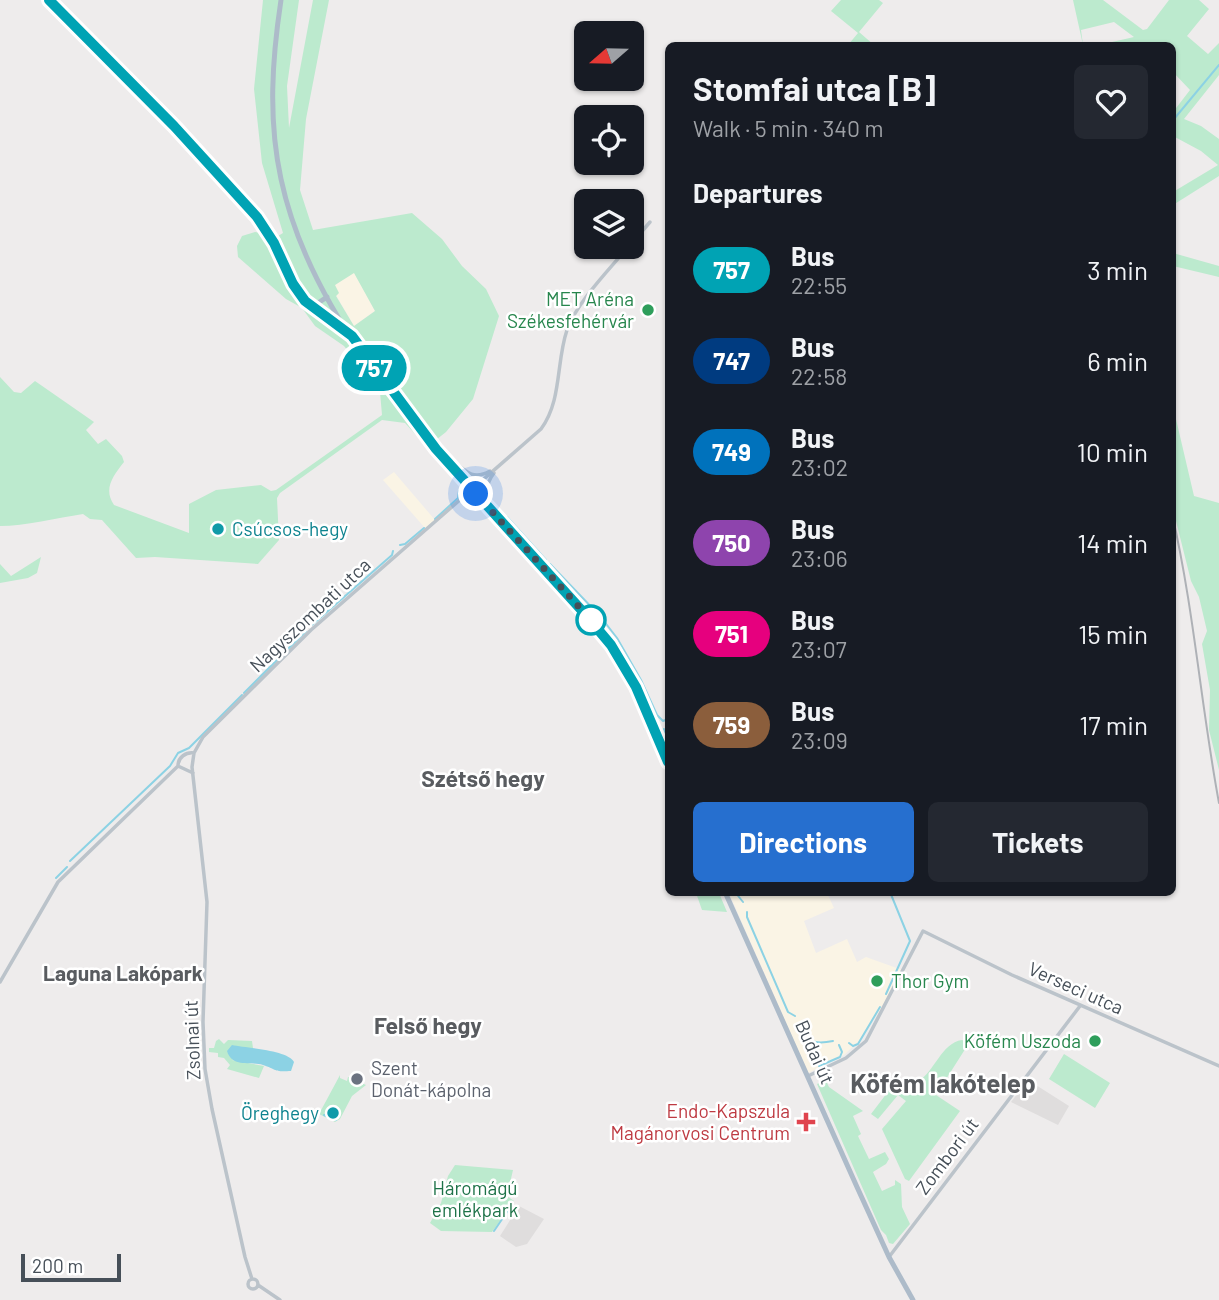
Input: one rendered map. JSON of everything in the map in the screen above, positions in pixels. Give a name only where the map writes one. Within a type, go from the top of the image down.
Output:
[{"type":"main road","points":[[48,0],[227,183],[264,227],[293,284],[307,303],[352,336]]},
{"type":"main road","points":[[281,0],[272,96],[278,163],[293,224],[328,300],[437,450],[611,645],[636,687],[665,755]]},
{"type":"main road","points":[[307,303],[328,300]]},
{"type":"main road","points":[[317,311],[327,307],[328,300]]},
{"type":"main road","name":"Budai út","points":[[727,896],[889,1258],[913,1300]]},
{"type":"street","name":"Nagyszombati utca","points":[[644,229],[650,222]]},
{"type":"street","name":"Nagyszombati utca","points":[[0,982],[58,882],[178,766],[184,755],[194,753],[203,737],[302,638],[538,432],[553,405],[568,326],[619,259]]},
{"type":"street","points":[[437,450],[453,458],[472,476],[482,475],[498,467]]},
{"type":"street","points":[[498,467],[487,481],[485,489],[500,521]]},
{"type":"street","name":"Zsolnai út","points":[[194,753],[193,773],[207,902],[203,1034],[205,1069],[252,1279]]},
{"type":"street","points":[[178,766],[193,773]]},
{"type":"street","name":"Verseci utca","points":[[808,1076],[846,1058],[866,1041],[923,931],[1080,1006],[1219,1066]]},
{"type":"street","name":"Zombori út","points":[[889,1258],[1080,1006]]},
{"type":"street","points":[[258,1285],[255,1288],[249,1287],[248,1282],[252,1279],[257,1281],[258,1285],[280,1300]]},
{"type":"shaded area","points":[[354,272],[375,311],[354,326],[336,295],[335,285]]},
{"type":"shaded area","points":[[394,472],[435,520],[425,528],[383,480]]},
{"type":"shaded area","points":[[730,896],[828,896],[834,908],[804,921],[816,953],[847,939],[857,962],[866,957],[905,971],[861,1039],[844,1055],[808,1073]]},
{"type":"shaded area","points":[[1028,1080],[1069,1106],[1058,1125],[1011,1102]]},
{"type":"shaded area","points":[[519,1206],[544,1219],[527,1244],[516,1247],[500,1236]]},
{"type":"green space","points":[[263,0],[299,0],[287,86],[289,128],[313,0],[329,0],[306,119],[300,190],[313,230],[412,213],[442,239],[462,266],[486,289],[499,316],[473,399],[446,432],[427,447],[405,423],[382,420],[280,493],[277,498],[279,540],[258,564],[136,558],[102,520],[90,519],[83,514],[0,526],[0,377],[14,392],[21,393],[35,381],[94,422],[86,430],[98,444],[106,439],[122,456],[124,462],[109,488],[114,505],[189,533],[189,504],[216,490],[261,485],[271,491],[276,490],[382,415],[380,392],[344,346],[315,326],[302,308],[286,299],[238,257],[237,246],[242,236],[255,232],[278,236],[283,233],[262,163],[254,89]],"holes":[[[354,273],[375,311],[354,326],[336,296],[339,293],[335,285]]]},
{"type":"green space","points":[[841,0],[879,0],[883,3],[859,32],[871,42],[850,42],[858,33],[831,11]]},
{"type":"green space","points":[[1073,0],[1103,0],[1143,30],[1147,29],[1169,0],[1199,0],[1209,9],[1187,36],[1208,54],[1219,43],[1219,75],[1184,119],[1201,126],[1219,139],[1219,176],[1176,203],[1176,190],[1218,165],[1201,151],[1176,138],[1176,108],[1190,90],[1176,75],[1176,42],[1112,42],[1134,37],[1114,22],[1081,30],[1082,42]]},
{"type":"green space","points":[[1176,254],[1219,266],[1219,277],[1176,267]]},
{"type":"green space","points":[[1176,419],[1194,496],[1219,503],[1219,770],[1209,730],[1210,690],[1202,644],[1207,631],[1199,597],[1191,581],[1176,521]]},
{"type":"green space","points":[[41,557],[37,573],[28,578],[0,583],[0,564],[11,576]]},
{"type":"green space","points":[[697,896],[720,896],[727,912],[702,910]]},
{"type":"green space","points":[[219,1039],[224,1044],[228,1040],[252,1041],[253,1048],[232,1060],[264,1066],[259,1078],[227,1069],[230,1065],[224,1058],[218,1057],[218,1053],[209,1052],[209,1048],[214,1048]]},
{"type":"green space","points":[[962,1040],[969,1043],[936,1095],[960,1111],[909,1181],[905,1179],[882,1129],[906,1101],[898,1095],[878,1119],[871,1114],[889,1087],[917,1082],[929,1072],[949,1046]]},
{"type":"green space","points":[[1064,1054],[1110,1083],[1095,1108],[1049,1079]]},
{"type":"green space","points":[[340,1075],[340,1078],[347,1081],[348,1077],[366,1085],[352,1096],[340,1119],[335,1122],[319,1114]]},
{"type":"green space","points":[[823,1075],[829,1087],[863,1111],[853,1116],[861,1134],[858,1136],[869,1159],[885,1152],[889,1159],[873,1172],[882,1191],[895,1185],[895,1180],[901,1184],[902,1207],[910,1224],[893,1244],[889,1243],[881,1230],[817,1084],[821,1082],[819,1077]]},
{"type":"green space","name":"Háromágú emlékpark","points":[[455,1165],[513,1170],[507,1196],[514,1201],[492,1232],[441,1231],[430,1223],[441,1203],[448,1176]]},
{"type":"water","points":[[232,1045],[284,1055],[294,1062],[291,1071],[278,1071],[263,1065],[237,1062],[227,1051]]},
{"type":"waterway","points":[[1176,117],[1219,65]]},
{"type":"waterway","points":[[435,519],[458,498],[459,491]]},
{"type":"waterway","points":[[507,517],[546,560]]},
{"type":"waterway","points":[[400,545],[424,528]]},
{"type":"waterway","points":[[312,625],[392,555],[393,551]]},
{"type":"waterway","points":[[550,564],[600,616],[617,638],[657,715],[665,720]]},
{"type":"waterway","points":[[244,693],[306,631]]},
{"type":"waterway","points":[[70,861],[170,766],[178,753],[189,748],[242,695]]},
{"type":"waterway","points":[[56,878],[67,867]]},
{"type":"waterway","points":[[738,896],[743,902]]},
{"type":"waterway","points":[[886,994],[910,941],[892,896]]},
{"type":"waterway","points":[[747,912],[788,1012],[795,1016]]},
{"type":"waterway","points":[[849,1043],[853,1046],[858,1044],[880,1007]]},
{"type":"waterway","points":[[799,1024],[812,1041],[833,1041]]},
{"type":"waterway","points":[[819,1066],[840,1057],[842,1052],[839,1045]]},
{"type":"waterway","points":[[324,1115],[336,1120]]},
{"type":"waterway","points":[[494,1231],[513,1203]]},
{"type":"railway","points":[[1176,532],[1219,803]]},
{"type":"bus line","name":"757","points":[[49,0],[174,126],[257,217],[270,236],[300,295],[313,309],[336,322],[352,336],[436,449],[599,629],[627,670],[665,755]]},
{"type":"place","name":"MET Aréna Székesfehérvár","points":[[648,310]]},
{"type":"place","name":"Csúcsos-hegy","points":[[218,529]]},
{"type":"place","name":"Thor Gym","points":[[877,981]]},
{"type":"place","name":"Köfém Uszoda","points":[[1095,1041]]},
{"type":"place","name":"Szent Donát-kápolna","points":[[357,1079]]},
{"type":"place","name":"Öreghegy","points":[[333,1113]]},
{"type":"place","name":"Endo-Kapszula Magánorvosi Centrum","points":[[806,1122]]},
{"type":"district","name":"Szétső hegy","points":[[483,779]]},
{"type":"district","name":"Laguna Lakópark","points":[[123,974]]},
{"type":"district","name":"Felső hegy","points":[[428,1026]]},
{"type":"district","name":"Köfém lakótelep","points":[[943,1084]]},
{"type":"route","points":[[476,494],[591,620]]}]
